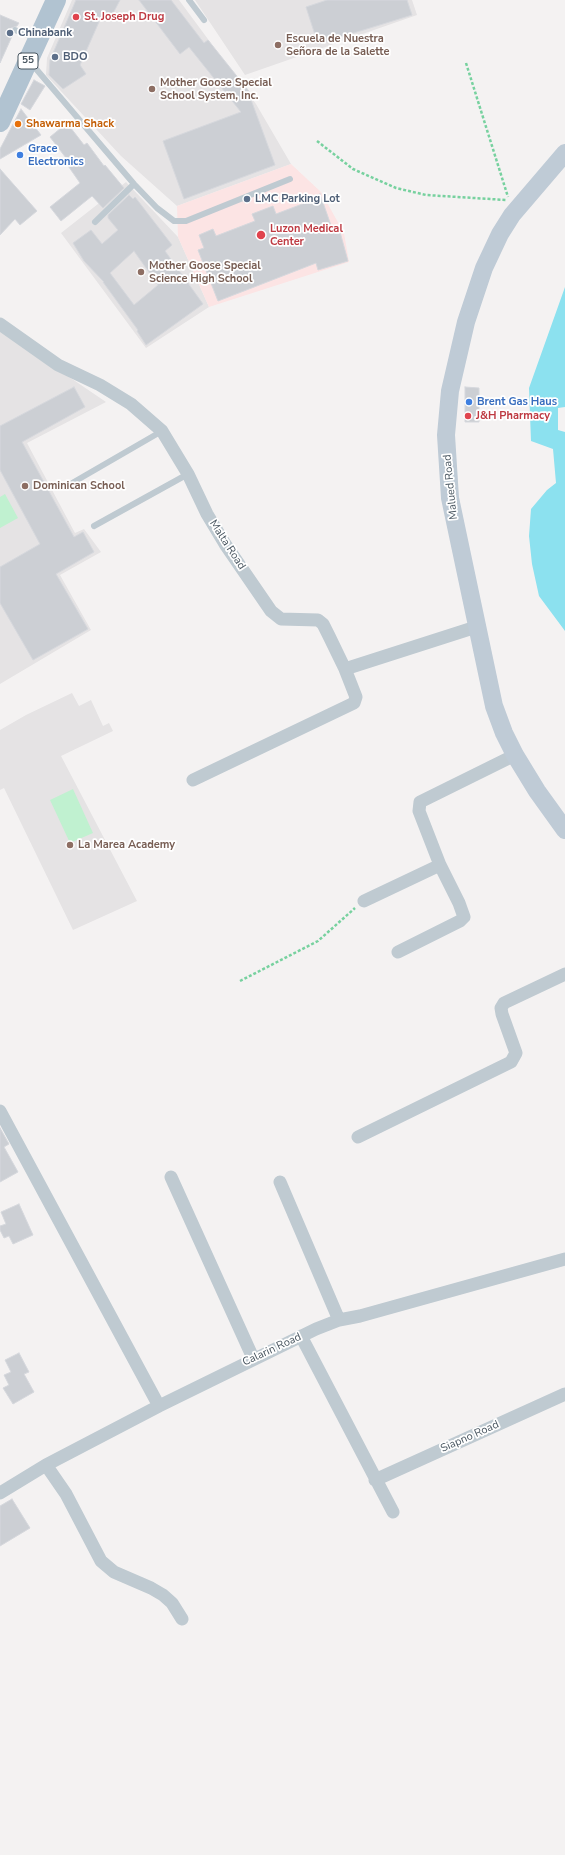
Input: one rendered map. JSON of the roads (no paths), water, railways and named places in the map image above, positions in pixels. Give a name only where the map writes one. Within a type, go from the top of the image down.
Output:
[{"type":"main road","name":"55","points":[[0,122],[56,0]]},
{"type":"street","name":"Malued Road","points":[[565,153],[512,215],[484,268],[475,292],[450,391],[446,435],[450,498],[476,627],[494,706],[504,734],[515,754],[537,791],[565,830]]},
{"type":"street","name":"Malta Road","points":[[0,324],[58,364],[100,385],[131,404],[162,431],[188,474],[207,514],[225,544],[271,611],[281,619],[318,620],[323,624],[344,669]]},
{"type":"street","points":[[193,780],[354,703],[356,697],[344,669],[476,627]]},
{"type":"street","points":[[398,952],[460,921],[464,917],[459,903],[440,865],[419,811],[420,802],[515,754]]},
{"type":"street","points":[[364,900],[440,865]]},
{"type":"street","points":[[358,1137],[511,1062],[516,1053],[502,1014],[501,1008],[504,1003],[565,974]]},
{"type":"street","points":[[0,1111],[159,1406]]},
{"type":"street","points":[[171,1177],[254,1358]]},
{"type":"street","points":[[280,1182],[339,1320]]},
{"type":"street","name":"Calarin Road","points":[[0,1493],[46,1465],[159,1406],[254,1358],[339,1320],[360,1316],[565,1259]]},
{"type":"street","points":[[301,1336],[393,1512]]},
{"type":"street","name":"Siapno Road","points":[[375,1480],[565,1394]]},
{"type":"street","points":[[46,1465],[66,1494],[101,1561],[114,1572],[164,1595],[172,1603],[182,1618]]},
{"type":"lane","points":[[189,0],[204,20]]},
{"type":"lane","points":[[15,30],[38,40]]},
{"type":"lane","points":[[29,60],[134,184],[157,208],[174,221],[186,221],[290,179]]},
{"type":"lane","points":[[95,222],[134,184]]},
{"type":"lane","points":[[67,486],[162,431]]},
{"type":"lane","points":[[94,526],[188,474]]},
{"type":"water","points":[[565,287],[565,407],[558,408],[558,430],[565,432],[565,631],[539,596],[532,564],[529,536],[531,509],[547,490],[556,483],[553,449],[531,441],[529,388]]},
{"type":"place","name":"St. Joseph Drug","points":[[76,17]]},
{"type":"place","name":"Chinabank","points":[[10,33]]},
{"type":"place","name":"Escuela de Nuestra Señora de la Salette","points":[[278,45]]},
{"type":"place","name":"BDO","points":[[55,57]]},
{"type":"place","name":"Mother Goose Special School System, Inc.","points":[[152,89]]},
{"type":"place","name":"Shawarma Shack","points":[[18,124]]},
{"type":"place","name":"Grace Electronics","points":[[20,155]]},
{"type":"place","name":"LMC Parking Lot","points":[[247,199]]},
{"type":"place","name":"Luzon Medical Center","points":[[261,235]]},
{"type":"place","name":"Mother Goose Special Science High School","points":[[141,272]]},
{"type":"place","name":"Brent Gas Haus","points":[[469,402]]},
{"type":"place","name":"J&H Pharmacy","points":[[468,416]]},
{"type":"place","name":"Dominican School","points":[[25,486]]},
{"type":"place","name":"La Marea Academy","points":[[70,845]]}]
